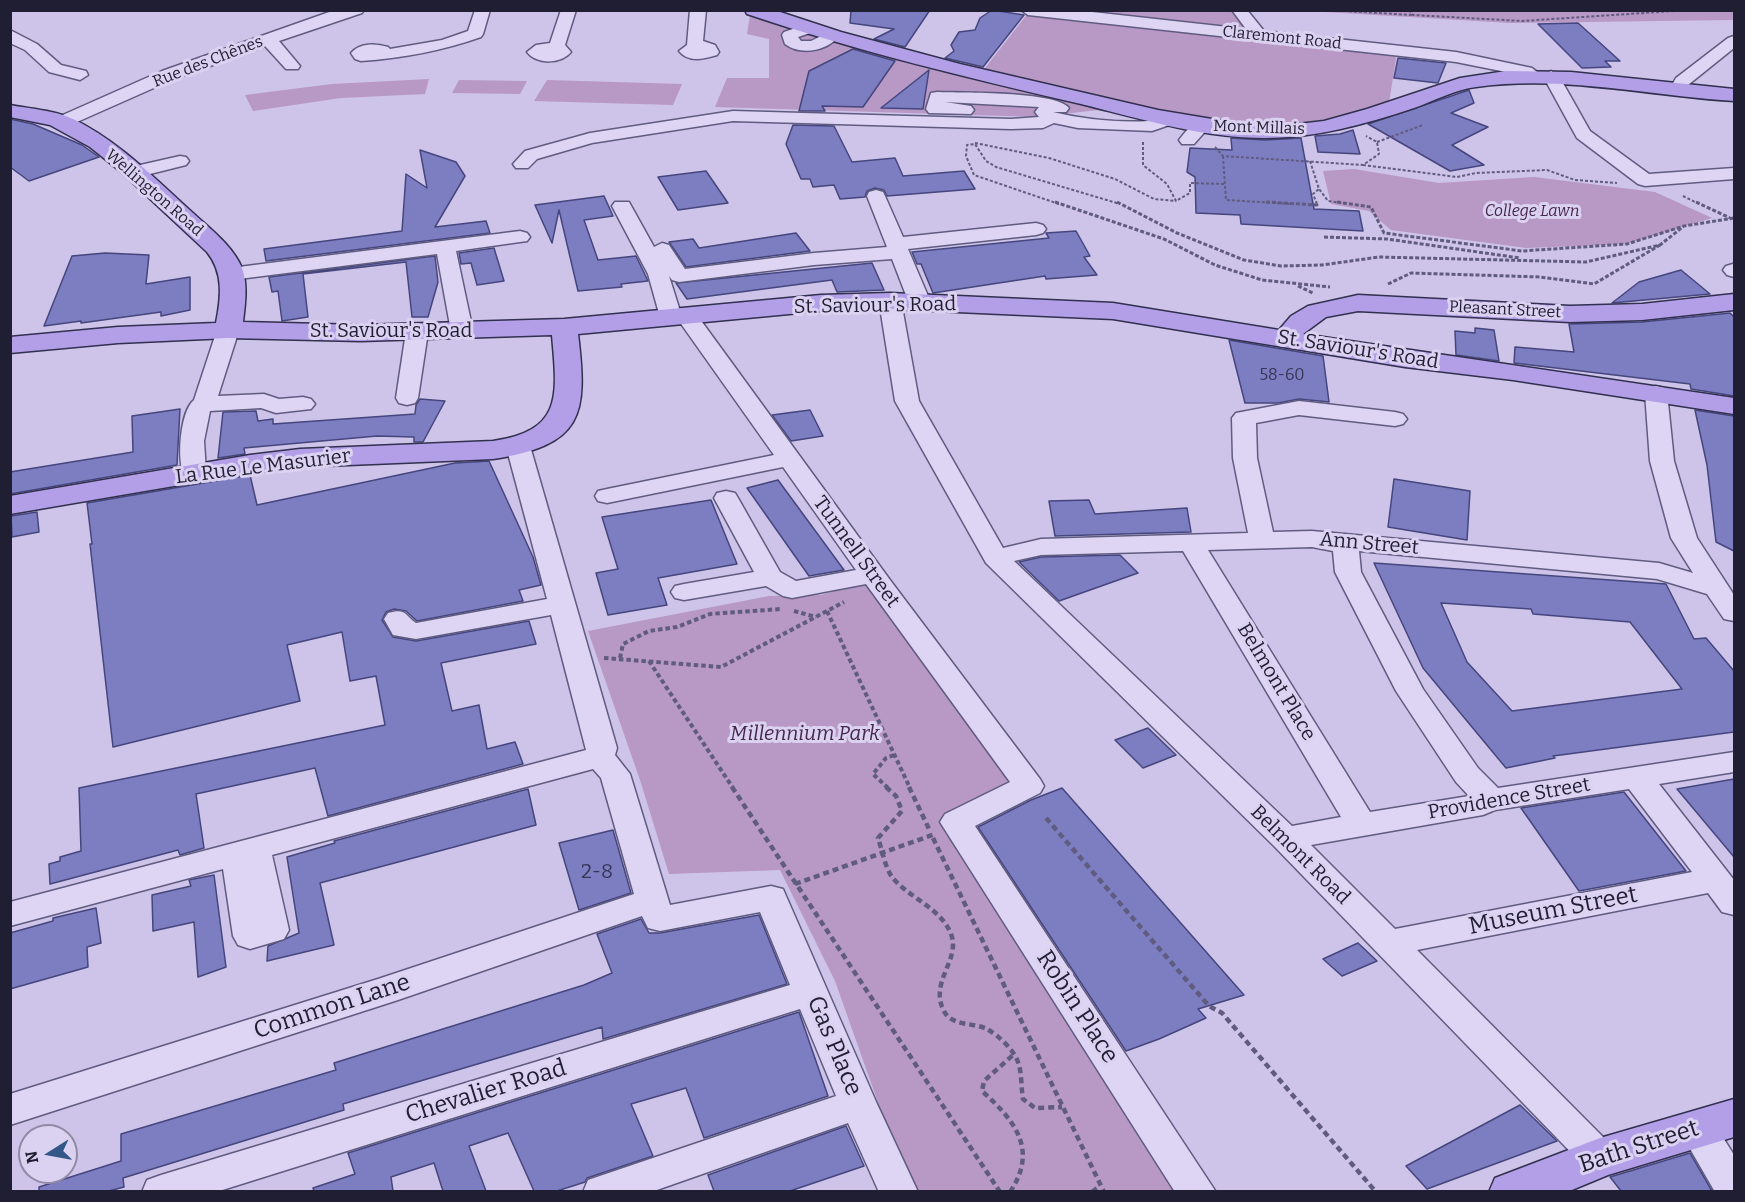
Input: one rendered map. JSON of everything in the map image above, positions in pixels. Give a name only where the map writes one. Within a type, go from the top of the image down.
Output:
[{"type":"main road","name":"Mont Millais","points":[[754,10],[807,29],[935,65],[1169,119],[1195,133],[1229,130],[1288,132],[1328,128],[1470,82],[1543,76],[1734,95]]},
{"type":"main road","name":"Wellington Road","points":[[10,111],[62,122],[93,141],[134,172],[212,243],[226,260],[231,274],[232,311],[228,330]]},
{"type":"main road","name":"St. Saviour's Road","points":[[10,345],[118,335],[228,330],[417,332],[564,327],[821,303],[890,301],[1113,311],[1405,359],[1656,393],[1734,406]]},
{"type":"main road","name":"Pleasant Street","points":[[1287,338],[1294,326],[1303,318],[1328,307],[1358,303],[1593,314],[1642,312],[1734,302]]},
{"type":"main road","points":[[518,446],[549,429],[564,413],[567,401],[564,327]]},
{"type":"main road","name":"La Rue Le Masurier","points":[[10,505],[56,499],[194,472],[300,458],[466,452],[518,446]]},
{"type":"main road","name":"Bath Street","points":[[1512,1191],[1600,1158],[1716,1123]]},
{"type":"street","name":"Rue des Chênes","points":[[62,122],[168,75],[357,10]]},
{"type":"street","points":[[384,53],[405,53],[446,44],[475,34],[483,10]]},
{"type":"street","points":[[556,47],[569,10]]},
{"type":"street","points":[[695,43],[698,10]]},
{"type":"street","name":"Claremont Road","points":[[1029,10],[1456,57],[1526,70],[1543,76]]},
{"type":"street","points":[[1239,10],[1259,35]]},
{"type":"street","points":[[10,35],[31,48],[55,69],[80,75]]},
{"type":"street","points":[[268,39],[292,66]]},
{"type":"street","points":[[1677,90],[1682,81],[1734,41]]},
{"type":"street","points":[[1543,76],[1582,134],[1645,180],[1734,174]]},
{"type":"street","points":[[1110,105],[1108,111],[1096,116],[1058,113],[935,109],[937,97],[1044,102],[1058,113],[1078,123],[1152,126],[1169,119]]},
{"type":"street","points":[[522,164],[531,156],[590,138],[733,116],[1011,124],[1043,123],[1058,113]]},
{"type":"street","points":[[134,172],[180,161]]},
{"type":"street","points":[[876,196],[920,303]]},
{"type":"street","name":"Tunnell Street","points":[[622,206],[679,317],[789,459],[1029,786],[944,829]]},
{"type":"street","points":[[662,249],[679,276],[1036,229]]},
{"type":"street","points":[[231,274],[520,237]]},
{"type":"street","points":[[445,245],[462,331]]},
{"type":"street","name":"Belmont Road","points":[[890,301],[907,401],[995,557],[1285,838],[1600,1158]]},
{"type":"street","points":[[204,404],[228,330]]},
{"type":"street","points":[[407,398],[417,332]]},
{"type":"street","points":[[1656,393],[1662,461],[1684,538],[1681,558],[1659,571]]},
{"type":"street","points":[[194,472],[192,441],[199,407],[204,404],[264,401],[276,406],[303,404]]},
{"type":"street","points":[[1262,540],[1245,458],[1244,418],[1299,408],[1395,419]]},
{"type":"street","points":[[518,446],[602,748],[599,757]]},
{"type":"street","points":[[607,496],[789,459]]},
{"type":"street","points":[[726,498],[770,576],[792,590],[872,575]]},
{"type":"street","points":[[1684,538],[1725,583],[1734,613]]},
{"type":"street","name":"Ann Street","points":[[995,557],[1011,551],[1041,546],[1190,541],[1336,541],[1659,571],[1725,583]]},
{"type":"street","name":"Belmont Place","points":[[1190,541],[1361,824]]},
{"type":"street","points":[[1336,541],[1346,548],[1348,572],[1410,691],[1467,775],[1485,793],[1487,799]]},
{"type":"street","points":[[684,592],[770,576]]},
{"type":"street","points":[[398,619],[403,629],[416,631],[561,605]]},
{"type":"street","points":[[10,914],[599,757]]},
{"type":"street","points":[[599,757],[615,774],[652,900],[660,919],[784,891]]},
{"type":"street","name":"Providence Street","points":[[1285,838],[1483,804],[1487,799],[1502,799],[1734,762]]},
{"type":"street","points":[[1636,778],[1726,891]]},
{"type":"street","name":"Robin Place","points":[[944,829],[1197,1191]]},
{"type":"street","name":"Gas Place","points":[[784,891],[811,992],[858,1104],[899,1191]]},
{"type":"street","name":"Museum Street","points":[[1388,943],[1726,891]]},
{"type":"street","name":"Common Lane","points":[[10,1110],[386,990],[652,900]]},
{"type":"street","name":"Chevalier Road","points":[[161,1191],[811,992]]},
{"type":"street","points":[[602,1191],[858,1104]]},
{"type":"street","points":[[1716,1123],[1734,1188]]},
{"type":"path","points":[[1329,10],[1522,21],[1689,10]]},
{"type":"path","points":[[1409,10],[1413,15]]},
{"type":"path","points":[[1360,133],[1377,142],[1423,124]]},
{"type":"path","points":[[1176,201],[1167,184],[1143,165],[1143,138],[1195,133],[1212,144],[1223,156],[1226,200],[1317,205],[1313,194],[1319,189]]},
{"type":"path","points":[[974,139],[986,161],[996,167],[1113,200],[1177,233],[1244,260],[1281,266],[1322,265],[1379,257],[1586,262],[1660,245]]},
{"type":"path","points":[[1363,165],[1379,154],[1377,142]]},
{"type":"path","points":[[1225,184],[1190,183],[1190,193],[1176,201],[1154,199],[1115,178],[1049,158],[975,144],[967,145],[966,156],[975,175],[1164,239],[1215,265],[1262,280],[1336,286]]},
{"type":"path","points":[[1223,156],[1363,165],[1457,177],[1476,173],[1547,170],[1575,180],[1621,184]]},
{"type":"path","points":[[1310,161],[1319,189],[1328,201],[1371,207],[1387,239]]},
{"type":"path","points":[[1681,196],[1733,218]]},
{"type":"path","points":[[1384,233],[1522,251],[1627,244],[1684,226],[1733,218]]},
{"type":"path","points":[[1387,285],[1411,273],[1540,277],[1594,284],[1609,272],[1647,257],[1684,226]]},
{"type":"path","points":[[1324,237],[1387,239],[1541,261]]},
{"type":"path","points":[[620,658],[623,644],[635,637],[649,631],[677,627],[710,614],[787,609],[816,617]]},
{"type":"path","points":[[576,657],[620,658],[721,667],[827,611],[894,755],[944,829],[1062,1107],[1102,1189],[1092,1191]]},
{"type":"path","points":[[650,662],[784,891],[1000,1191]]},
{"type":"path","points":[[894,755],[886,758],[873,774],[897,796],[902,810],[896,823],[882,831],[878,838],[890,874],[900,886],[942,919],[952,935],[953,950],[938,990],[943,1011],[960,1024],[986,1029],[1014,1055],[1018,1062],[1023,1099],[1035,1108],[1062,1107]]},
{"type":"path","points":[[1046,818],[1209,1006],[1222,1013],[1376,1191]]},
{"type":"path","points":[[784,891],[884,855],[944,829]]},
{"type":"path","points":[[1010,1191],[1018,1182],[1022,1158],[1019,1131],[982,1091],[984,1081],[1014,1055]]},
{"type":"green space","points":[[1734,10],[1734,20],[1510,23],[1308,11]]},
{"type":"green space","points":[[1075,11],[1235,11],[1250,30]]},
{"type":"green space","points":[[1029,12],[1397,52],[1389,103],[1328,121],[1295,125],[1234,124],[1154,110],[982,72]]},
{"type":"green space","points":[[750,15],[867,51],[1096,105],[1098,110],[1037,117],[715,107],[727,78],[769,78],[769,39],[747,34]]},
{"type":"green space","points":[[429,79],[425,94],[341,98],[253,111],[245,95],[332,84]]},
{"type":"green space","points":[[459,80],[527,81],[520,94],[452,93]]},
{"type":"green space","points":[[547,80],[682,84],[673,105],[534,101]]},
{"type":"green space","name":"College Lawn","points":[[1354,169],[1439,183],[1534,177],[1655,192],[1712,218],[1627,244],[1526,248],[1391,230],[1369,211],[1331,204],[1323,171]]},
{"type":"green space","name":"Millennium Park","points":[[866,582],[1011,783],[941,821],[1185,1191],[917,1191],[892,1142],[835,981],[780,870],[669,874],[640,780],[588,631],[769,596],[821,595]]},
{"type":"building","points":[[851,10],[930,10],[905,47],[874,39],[894,29],[850,23]]},
{"type":"building","points":[[992,10],[1024,15],[983,67],[945,58],[954,51],[951,45],[959,32],[975,30],[980,18]]},
{"type":"building","points":[[1578,23],[1620,61],[1605,61],[1611,67],[1582,68],[1538,24]]},
{"type":"building","points":[[853,49],[895,61],[863,107],[822,106],[825,111],[799,111],[809,71]]},
{"type":"building","points":[[1398,58],[1446,63],[1438,83],[1394,78]]},
{"type":"building","points":[[929,70],[923,109],[881,108]]},
{"type":"building","points":[[1469,90],[1474,103],[1451,113],[1488,127],[1452,145],[1484,165],[1450,171],[1368,124]]},
{"type":"building","points":[[10,119],[33,124],[82,145],[99,157],[29,181],[10,167]]},
{"type":"building","points":[[793,125],[834,126],[852,162],[895,158],[903,176],[964,171],[975,189],[887,196],[884,190],[875,188],[867,191],[865,197],[840,199],[834,185],[813,187],[810,179],[801,179],[786,144]]},
{"type":"building","points":[[1353,130],[1360,154],[1318,152],[1315,136],[1340,134]]},
{"type":"building","points":[[1231,138],[1265,140],[1301,138],[1314,209],[1359,211],[1363,231],[1241,224],[1240,215],[1196,213],[1195,177],[1187,172],[1190,148],[1232,150]]},
{"type":"building","points":[[420,150],[456,162],[465,176],[435,227],[486,221],[490,233],[266,261],[264,249],[402,231],[406,174],[427,188]]},
{"type":"building","points":[[706,171],[728,203],[678,210],[658,177]]},
{"type":"building","points":[[604,196],[613,216],[584,220],[598,260],[636,256],[648,281],[621,284],[622,287],[578,291],[559,210],[552,243],[535,205]]},
{"type":"building","points":[[1076,231],[1090,256],[1084,257],[1097,275],[1046,279],[1045,276],[933,293],[921,264],[917,264],[912,252],[1049,238],[1046,233]]},
{"type":"building","points":[[796,233],[810,251],[686,267],[669,242],[693,239],[699,248]]},
{"type":"building","points":[[494,248],[504,281],[477,285],[471,263],[461,264],[459,253]]},
{"type":"building","points":[[105,253],[149,255],[146,284],[190,277],[190,310],[161,316],[161,312],[44,326],[72,256]]},
{"type":"building","points":[[435,256],[438,282],[428,317],[412,317],[406,262],[303,274],[308,317],[282,321],[278,291],[272,292],[269,277]]},
{"type":"building","points":[[872,263],[884,290],[837,292],[832,280],[687,299],[676,283]]},
{"type":"building","points":[[1681,270],[1710,294],[1612,303],[1639,282]]},
{"type":"building","points":[[1730,313],[1734,317],[1734,396],[1691,389],[1690,384],[1514,363],[1515,347],[1574,352],[1569,324],[1642,322]]},
{"type":"building","points":[[1475,328],[1494,330],[1499,361],[1456,355],[1455,331],[1475,333]]},
{"type":"building","points":[[1229,340],[1323,356],[1329,402],[1299,399],[1278,403],[1245,403]]},
{"type":"building","points":[[420,399],[445,401],[423,442],[414,442],[414,437],[377,436],[244,448],[245,454],[218,458],[223,412],[256,411],[258,421],[273,419],[273,424],[415,414],[416,405]]},
{"type":"building","points":[[180,409],[177,465],[10,494],[10,472],[133,452],[132,416]]},
{"type":"building","points":[[810,410],[823,436],[791,441],[772,415]]},
{"type":"building","points":[[1695,410],[1734,416],[1734,551],[1716,542],[1707,465]]},
{"type":"building","points":[[489,461],[533,557],[541,585],[519,590],[523,601],[417,621],[406,611],[394,609],[386,612],[382,620],[393,637],[416,641],[529,621],[536,644],[441,663],[452,711],[479,705],[487,749],[515,742],[523,764],[328,816],[315,768],[196,794],[204,848],[180,855],[178,850],[50,884],[49,864],[60,861],[60,857],[81,851],[79,788],[385,725],[376,676],[350,681],[342,632],[287,645],[300,701],[113,747],[87,503],[250,475],[257,505],[455,463]]},
{"type":"building","points":[[1394,479],[1470,491],[1467,540],[1388,527]]},
{"type":"building","points":[[778,480],[844,570],[809,576],[747,488]]},
{"type":"building","points":[[711,500],[737,564],[658,578],[667,605],[608,615],[596,573],[618,569],[602,517]]},
{"type":"building","points":[[1089,500],[1095,514],[1187,508],[1191,532],[1055,536],[1049,501]]},
{"type":"building","points":[[37,512],[39,532],[12,537],[11,516]]},
{"type":"building","points":[[1120,555],[1138,573],[1059,601],[1019,562],[1041,557]]},
{"type":"building","points":[[1374,563],[1666,584],[1694,639],[1706,638],[1734,671],[1734,732],[1553,756],[1555,758],[1506,768],[1423,668]],"holes":[[[1441,603],[1531,609],[1533,614],[1630,622],[1682,689],[1512,711],[1467,662]]]},
{"type":"building","points":[[1148,728],[1176,755],[1143,768],[1115,740]]},
{"type":"building","points":[[1734,779],[1734,857],[1677,789]]},
{"type":"building","points":[[1062,788],[1244,995],[1198,1009],[1206,1018],[1126,1051],[978,827],[1031,800]]},
{"type":"building","points":[[528,789],[536,825],[320,883],[334,945],[267,961],[268,946],[299,933],[287,857],[335,843],[334,841]]},
{"type":"building","points":[[1624,792],[1686,871],[1579,891],[1521,808]]},
{"type":"building","points":[[613,830],[631,893],[579,910],[559,843]]},
{"type":"building","points":[[214,875],[226,967],[198,977],[194,922],[153,931],[152,895],[191,886],[189,880]]},
{"type":"building","points":[[96,908],[101,943],[87,947],[88,967],[10,989],[10,933],[53,921],[53,918]]},
{"type":"building","points":[[759,915],[787,984],[603,1039],[602,1027],[343,1104],[344,1110],[123,1178],[124,1187],[109,1191],[39,1191],[39,1187],[48,1184],[78,1184],[78,1175],[121,1161],[121,1134],[336,1070],[334,1063],[584,985],[612,973],[597,934],[641,919],[649,933]]},
{"type":"building","points":[[1358,943],[1377,961],[1342,976],[1323,959]]},
{"type":"building","points":[[799,1012],[828,1096],[704,1138],[686,1088],[631,1104],[653,1156],[587,1178],[585,1182],[557,1191],[534,1191],[508,1133],[469,1146],[486,1191],[443,1191],[434,1163],[391,1177],[393,1191],[314,1191],[313,1188],[355,1174],[348,1153]]},
{"type":"building","points":[[1520,1105],[1557,1141],[1427,1189],[1406,1166]]},
{"type":"building","points":[[846,1126],[864,1166],[790,1191],[714,1191],[708,1175]]},
{"type":"building","points":[[1690,1153],[1712,1191],[1621,1191],[1610,1177]]}]
